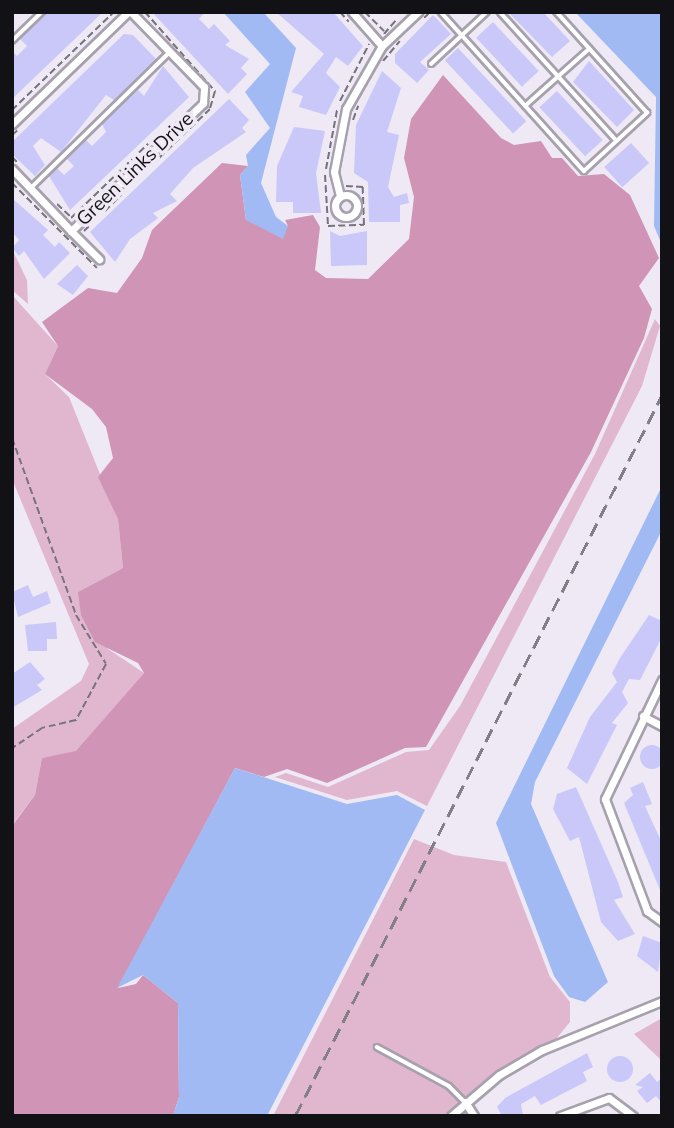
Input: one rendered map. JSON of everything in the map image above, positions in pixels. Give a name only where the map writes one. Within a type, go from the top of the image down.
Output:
[{"type":"street","name":"Green Links Drive","points":[[74,229],[203,103],[204,87],[130,12]]},
{"type":"street","points":[[12,124],[130,12]]},
{"type":"street","points":[[352,12],[382,46]]},
{"type":"street","points":[[340,196],[334,172],[341,126],[382,46],[418,12]]},
{"type":"street","name":"Green Links Drive","points":[[12,169],[74,229],[99,259]]},
{"type":"street","points":[[662,680],[605,799],[647,911],[662,922]]},
{"type":"street","points":[[643,716],[662,726]]},
{"type":"street","points":[[450,1116],[465,1102],[542,1050],[662,1001]]},
{"type":"street","points":[[560,1116],[609,1098],[633,1116]]},
{"type":"street","points":[[465,1102],[474,1116]]},
{"type":"lane","points":[[12,41],[42,12]]},
{"type":"lane","points":[[441,12],[584,171],[647,113],[556,12]]},
{"type":"lane","points":[[431,64],[487,12]]},
{"type":"lane","points":[[500,12],[617,141]]},
{"type":"lane","points":[[526,106],[589,48]]},
{"type":"lane","points":[[30,188],[171,52]]},
{"type":"lane","points":[[377,1047],[449,1086],[465,1102]]},
{"type":"path","points":[[12,110],[114,12]]},
{"type":"path","points":[[145,12],[215,91],[210,109],[152,164]]},
{"type":"path","points":[[340,12],[355,28]]},
{"type":"path","points":[[365,12],[384,31]]},
{"type":"path","points":[[414,27],[430,12]]},
{"type":"path","points":[[381,65],[406,35]]},
{"type":"path","points":[[343,177],[345,186],[363,187],[364,225],[326,225],[325,198],[334,121],[367,41]]},
{"type":"path","points":[[350,129],[361,99]]},
{"type":"path","points":[[74,229],[71,217],[150,142]]},
{"type":"path","points":[[84,231],[128,188]]},
{"type":"path","points":[[12,438],[76,615],[106,664],[76,720],[42,728],[12,748]]},
{"type":"path","points":[[12,624],[12,659]]},
{"type":"shaded area","points":[[443,75],[501,138],[514,145],[541,141],[552,158],[562,158],[578,176],[604,174],[630,195],[659,258],[639,286],[652,309],[644,338],[591,452],[426,747],[405,748],[327,783],[287,769],[264,777],[235,768],[118,988],[136,984],[143,975],[178,1003],[179,1097],[173,1116],[12,1116],[12,826],[35,795],[42,758],[76,751],[144,673],[138,663],[95,642],[81,615],[78,592],[123,568],[118,519],[98,477],[113,458],[106,427],[92,409],[45,374],[58,346],[42,322],[88,288],[117,293],[142,258],[152,230],[222,163],[248,166],[240,175],[246,220],[288,226],[285,220],[313,215],[320,227],[315,270],[326,278],[368,279],[409,239],[414,197],[404,158],[411,119]]},
{"type":"shaded area","points":[[12,249],[27,280],[28,304],[12,290]]},
{"type":"shaded area","points":[[12,295],[58,346],[45,374],[69,397],[118,519],[123,568],[78,592],[108,649],[144,673],[76,752],[42,758],[35,795],[12,825],[12,729],[81,681],[89,664],[12,479]]},
{"type":"shaded area","points":[[655,319],[660,326],[642,386],[427,806],[397,791],[347,800],[275,777],[286,773],[328,787],[406,752],[429,750],[460,706],[595,454]]},
{"type":"shaded area","points":[[414,839],[454,855],[506,862],[550,977],[570,1002],[570,1022],[556,1039],[496,1071],[443,1116],[273,1116]]},
{"type":"shaded area","points":[[662,1018],[662,1061],[634,1034]]},
{"type":"water","points":[[223,12],[263,12],[296,48],[261,183],[276,217],[288,226],[283,239],[246,220],[240,175],[248,166],[246,155],[270,128],[245,92],[270,64]]},
{"type":"water","points":[[575,12],[662,12],[662,245],[654,226],[656,97]]},
{"type":"water","points":[[662,486],[662,530],[535,782],[531,804],[608,982],[585,1002],[569,997],[554,976],[496,823]]},
{"type":"water","points":[[235,768],[347,804],[397,795],[425,810],[267,1116],[173,1116],[179,1097],[178,1003],[143,975],[117,988]]},
{"type":"building","points":[[46,12],[103,12],[12,99],[12,51],[17,56],[27,46],[20,39]]},
{"type":"building","points":[[152,12],[205,12],[199,19],[209,29],[214,24],[230,41],[225,45],[249,59],[241,68],[247,74],[228,94]]},
{"type":"building","points":[[276,12],[333,12],[363,46],[348,66],[336,57],[326,73],[340,87],[326,115],[299,107],[303,96],[291,92],[324,54]]},
{"type":"building","points":[[508,12],[543,12],[570,41],[552,57]]},
{"type":"building","points":[[433,15],[451,34],[420,62],[429,70],[417,83],[395,63],[395,54]]},
{"type":"building","points":[[493,22],[539,71],[522,87],[476,38]]},
{"type":"building","points":[[124,34],[133,35],[156,59],[114,100],[106,95],[61,152],[41,138],[33,146],[45,165],[35,176],[12,154],[12,142]]},
{"type":"building","points":[[458,48],[526,121],[513,133],[445,60]]},
{"type":"building","points":[[589,61],[634,110],[617,127],[573,82]]},
{"type":"building","points":[[163,66],[189,97],[70,210],[49,176],[57,168],[64,175],[74,166],[67,159],[86,140],[92,146],[106,132],[102,124],[138,90],[144,96]]},
{"type":"building","points":[[382,71],[401,88],[387,132],[399,135],[388,187],[394,197],[407,193],[409,203],[400,205],[400,222],[369,222],[368,182],[354,173],[356,125]]},
{"type":"building","points":[[557,91],[603,140],[585,156],[539,107]]},
{"type":"building","points":[[229,99],[249,120],[242,128],[246,132],[193,168],[170,194],[177,201],[153,213],[158,218],[130,239],[115,262],[90,232]]},
{"type":"building","points":[[294,127],[325,131],[316,173],[321,213],[293,213],[293,202],[276,202],[277,166]]},
{"type":"building","points":[[631,143],[649,163],[622,187],[604,167]]},
{"type":"building","points":[[12,198],[48,230],[43,235],[55,247],[59,242],[70,253],[44,279],[24,251],[19,256],[12,248],[19,240],[12,232]]},
{"type":"building","points":[[330,231],[340,236],[367,231],[367,265],[331,266]]},
{"type":"building","points":[[77,265],[88,276],[73,295],[57,284]]},
{"type":"building","points":[[28,585],[33,597],[47,591],[51,603],[18,617],[12,592]]},
{"type":"building","points":[[649,615],[662,621],[662,637],[640,680],[629,679],[622,692],[628,703],[612,723],[617,725],[587,784],[567,768],[590,717],[617,682],[612,673],[620,658]]},
{"type":"building","points":[[56,622],[57,639],[47,639],[47,651],[28,651],[25,625]]},
{"type":"building","points":[[30,662],[45,679],[37,685],[42,690],[12,708],[12,674]]},
{"type":"building","points":[[652,745],[663,752],[664,757],[657,768],[652,769],[641,762],[640,757],[647,746]]},
{"type":"building","points":[[643,782],[652,804],[645,806],[662,843],[662,895],[624,803],[633,795],[630,788]]},
{"type":"building","points":[[576,787],[618,882],[623,897],[614,900],[635,934],[618,941],[601,922],[579,837],[570,841],[553,809],[557,794]]},
{"type":"building","points":[[643,936],[662,943],[658,972],[637,956]]},
{"type":"building","points":[[587,1053],[593,1067],[583,1072],[587,1081],[541,1105],[535,1096],[521,1104],[523,1116],[502,1116],[497,1107],[505,1098]]},
{"type":"building","points":[[620,1056],[629,1060],[633,1069],[629,1078],[620,1082],[611,1078],[607,1069],[611,1060]]},
{"type":"building","points":[[650,1073],[657,1082],[662,1078],[662,1103],[656,1096],[647,1103],[637,1091],[643,1087],[635,1085]]},
{"type":"railway","points":[[295,1116],[662,395]]}]
